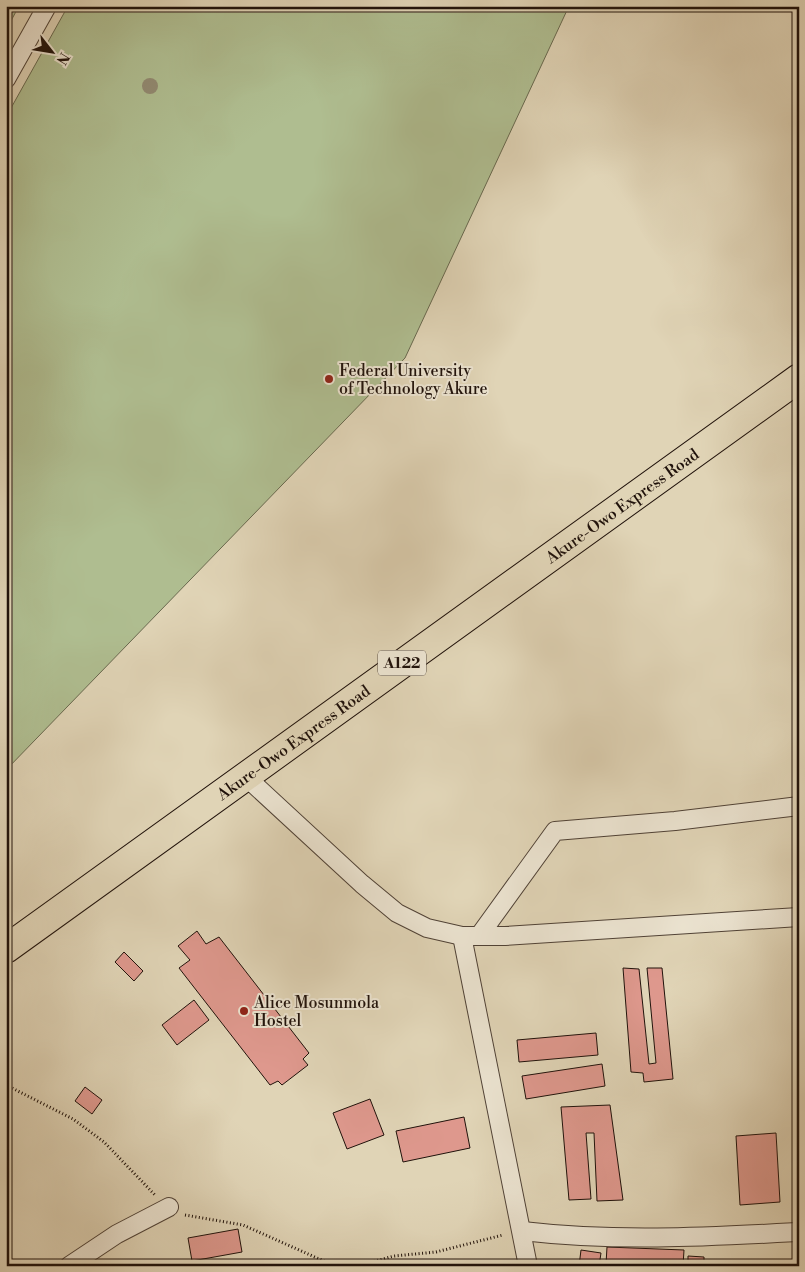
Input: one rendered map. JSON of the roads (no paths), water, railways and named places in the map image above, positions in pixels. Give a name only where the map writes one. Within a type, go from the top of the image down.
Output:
[{"type":"highway","name":"Akure-Owo Express Road","points":[[6,949],[799,378]]},
{"type":"street","points":[[6,79],[47,6]]},
{"type":"street","points":[[245,776],[362,884],[398,913],[427,928],[471,936],[799,917]]},
{"type":"street","points":[[528,1266],[471,936],[555,831],[675,821],[799,806]]},
{"type":"street","points":[[69,1266],[116,1234],[168,1207]]},
{"type":"street","points":[[522,1231],[578,1237],[686,1238],[799,1232]]},
{"type":"place","name":"Federal University of Technology Akure","points":[[329,379]]},
{"type":"place","name":"Alice Mosunmola Hostel","points":[[244,1011]]}]
